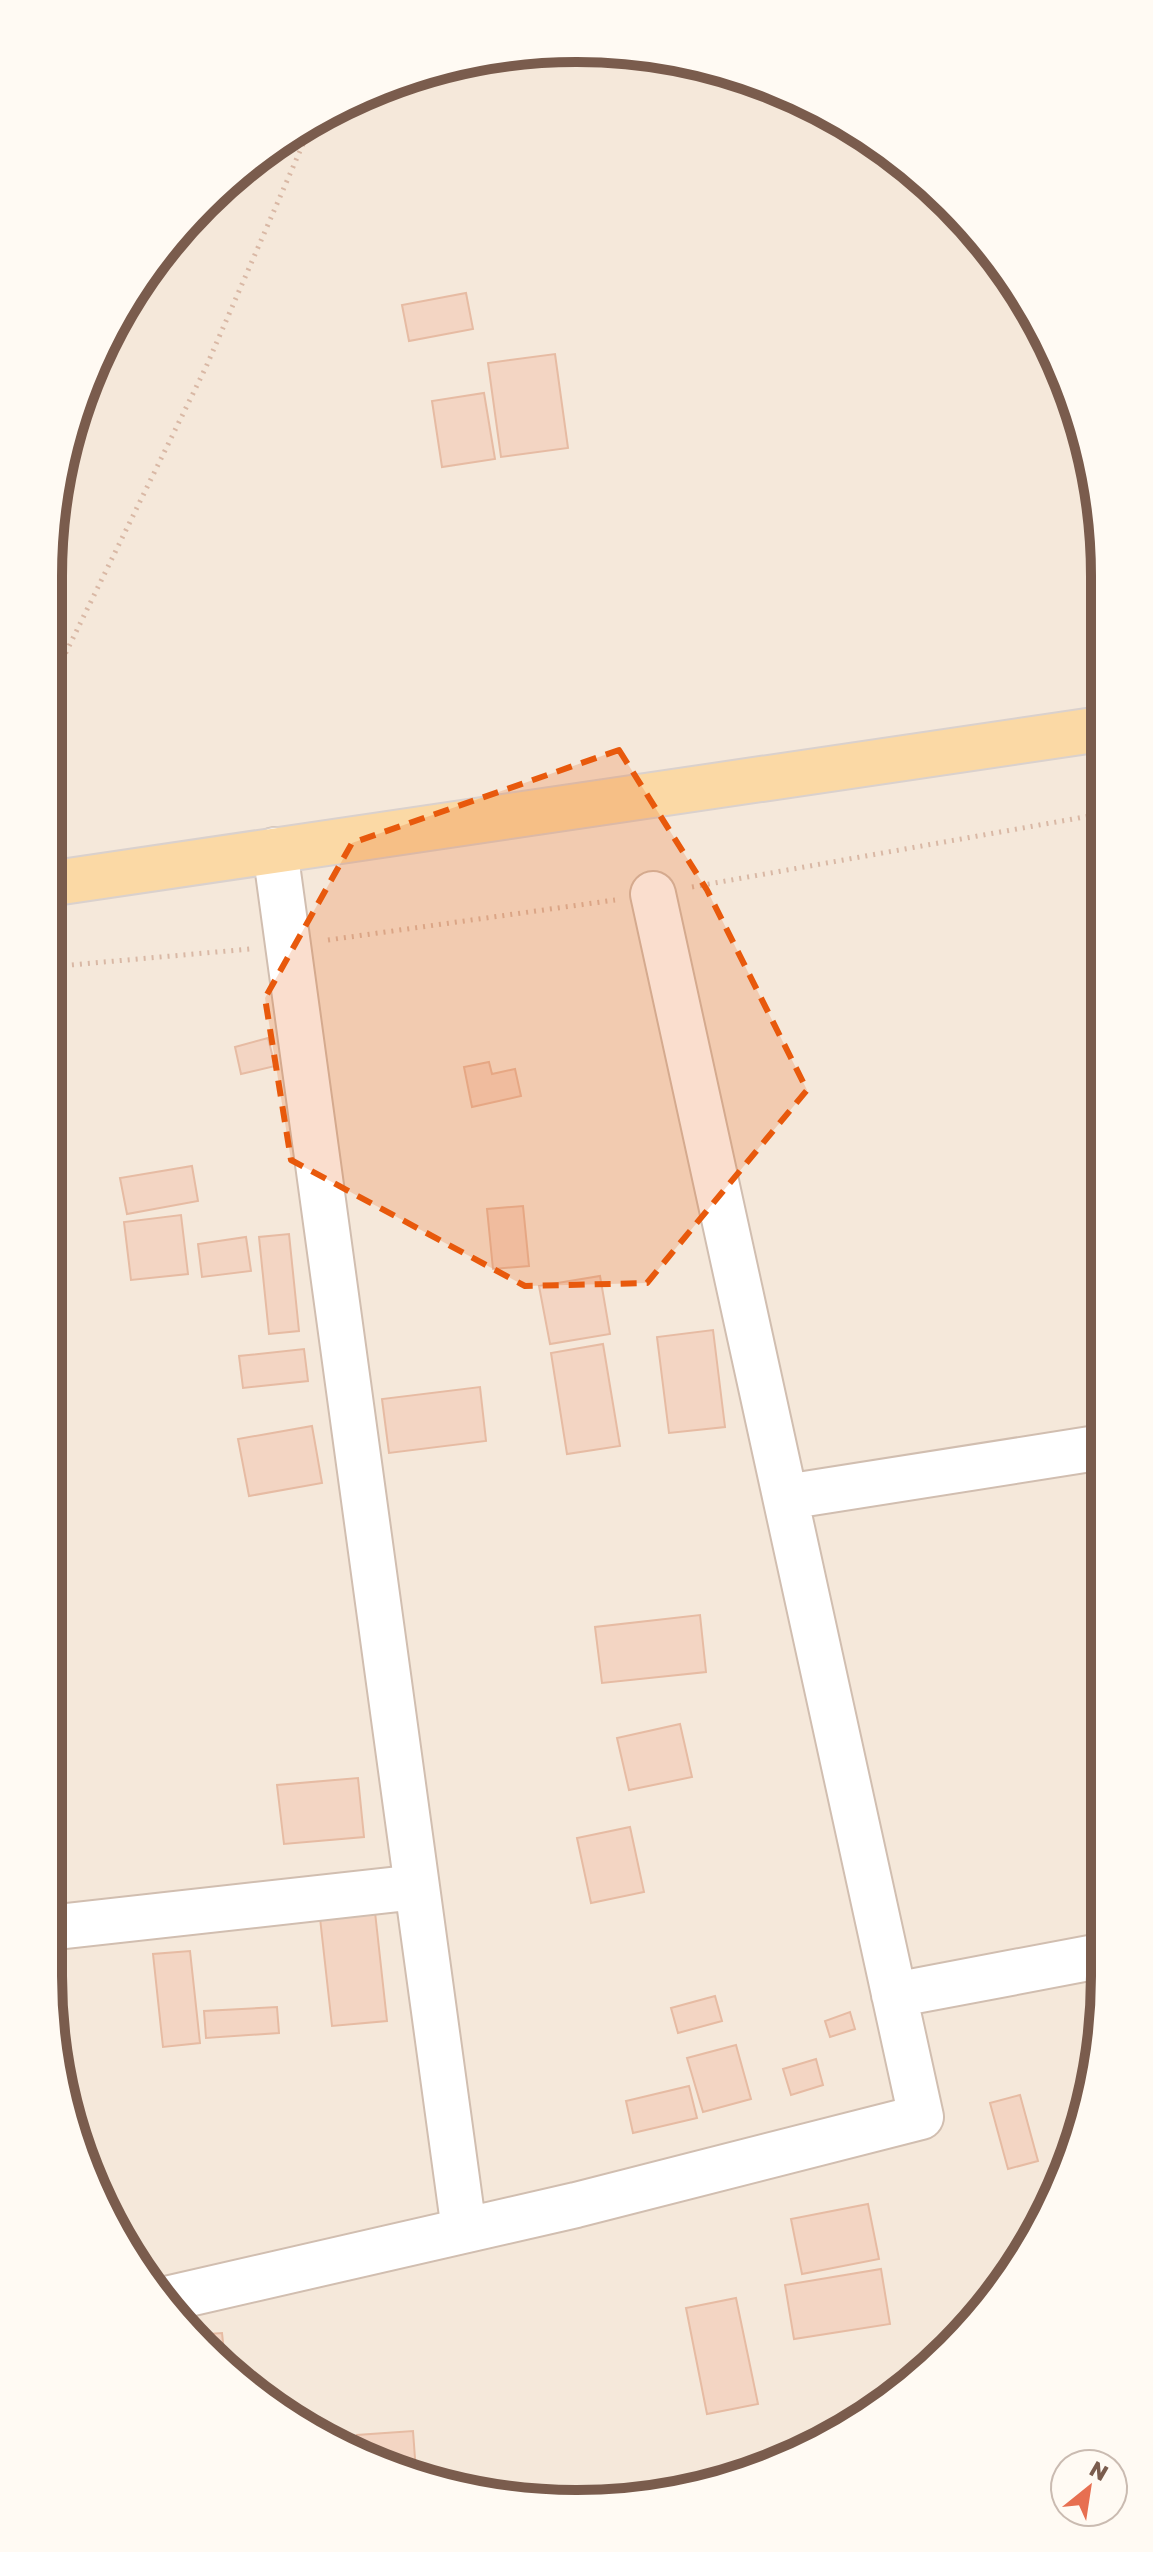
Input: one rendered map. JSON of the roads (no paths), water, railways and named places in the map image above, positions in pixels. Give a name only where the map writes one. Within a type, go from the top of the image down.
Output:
[{"type":"main road","points":[[62,882],[1091,730]]},
{"type":"street","points":[[275,850],[464,2230]]},
{"type":"street","points":[[175,2297],[576,2205],[921,2117],[653,894]]},
{"type":"street","points":[[786,1497],[1091,1449]]},
{"type":"street","points":[[62,1926],[417,1887]]},
{"type":"street","points":[[894,1995],[1091,1958]]}]
